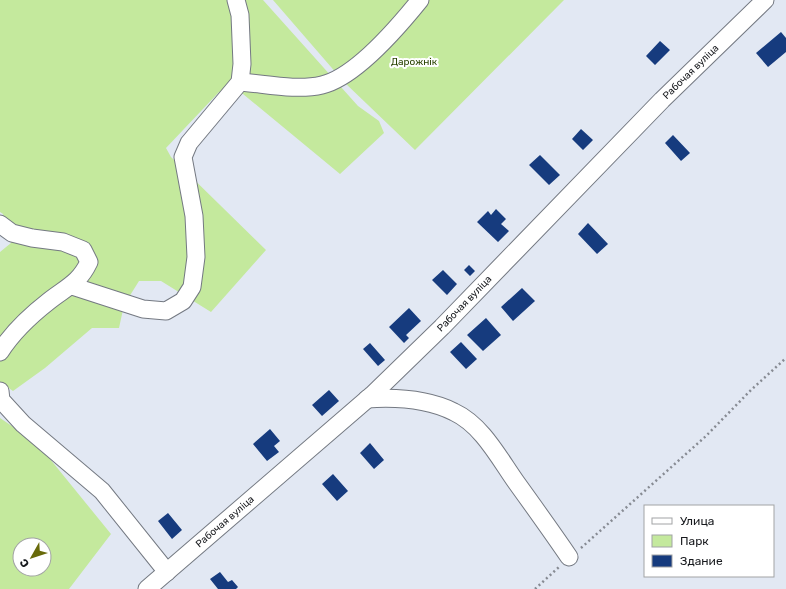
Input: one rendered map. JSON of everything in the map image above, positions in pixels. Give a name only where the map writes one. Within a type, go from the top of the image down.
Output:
[{"type":"street","points":[[72,286],[143,309],[166,311],[182,302],[192,287],[196,257],[194,216],[183,157],[188,143],[240,82],[242,64],[240,15],[236,0]]},
{"type":"street","points":[[240,82],[300,87],[322,85],[337,80],[356,68],[406,17],[420,0]]},
{"type":"street","name":"Рабочая вуліца","points":[[147,589],[367,399],[442,327],[662,100],[765,0]]},
{"type":"street","points":[[0,224],[12,233],[32,238],[63,242],[83,250],[89,262],[83,275],[72,286],[49,301],[8,340],[0,352]]},
{"type":"street","points":[[0,391],[2,400],[23,424],[102,491],[166,572]]},
{"type":"street","points":[[367,399],[383,398],[416,401],[441,406],[456,412],[470,423],[490,445],[569,557]]},
{"type":"path","points":[[535,589],[706,436],[751,390],[786,358]]},
{"type":"green space","points":[[0,0],[263,0],[358,106],[379,121],[384,133],[340,174],[243,94],[219,92],[166,148],[171,157],[266,250],[211,312],[161,281],[139,281],[124,305],[119,328],[92,328],[45,368],[13,391],[0,382],[0,252],[11,243],[3,214],[0,212]]},
{"type":"green space","name":"Дарожнік","points":[[273,0],[564,0],[415,150],[344,82]]},
{"type":"green space","points":[[0,418],[37,443],[111,534],[69,589],[0,589]]},
{"type":"building","points":[[781,32],[786,38],[786,52],[768,67],[756,53]]},
{"type":"building","points":[[660,41],[670,50],[655,65],[646,56]]},
{"type":"building","points":[[581,129],[593,140],[583,150],[572,139]]},
{"type":"building","points":[[673,135],[690,153],[681,161],[665,143]]},
{"type":"building","points":[[540,155],[560,175],[549,185],[529,165]]},
{"type":"building","points":[[496,209],[506,219],[501,224],[509,231],[498,242],[477,222],[488,211],[491,215]]},
{"type":"building","points":[[588,223],[608,244],[597,254],[578,234]]},
{"type":"building","points":[[469,265],[475,271],[470,276],[464,270]]},
{"type":"building","points":[[443,270],[457,284],[447,295],[432,280]]},
{"type":"building","points":[[522,288],[535,301],[513,321],[501,307]]},
{"type":"building","points":[[409,308],[421,321],[406,335],[409,338],[404,343],[389,327]]},
{"type":"building","points":[[486,318],[501,335],[483,351],[467,335]]},
{"type":"building","points":[[461,342],[477,359],[466,369],[450,352]]},
{"type":"building","points":[[370,343],[385,360],[378,366],[363,349]]},
{"type":"building","points":[[329,390],[339,401],[322,416],[312,405]]},
{"type":"building","points":[[270,429],[280,441],[274,446],[279,452],[267,461],[253,444]]},
{"type":"building","points":[[370,443],[384,460],[374,469],[360,453]]},
{"type":"building","points":[[333,474],[348,491],[337,501],[322,484]]},
{"type":"building","points":[[168,513],[182,530],[172,539],[158,521]]},
{"type":"building","points":[[220,572],[228,582],[232,580],[238,587],[236,589],[218,589],[210,579]]}]
